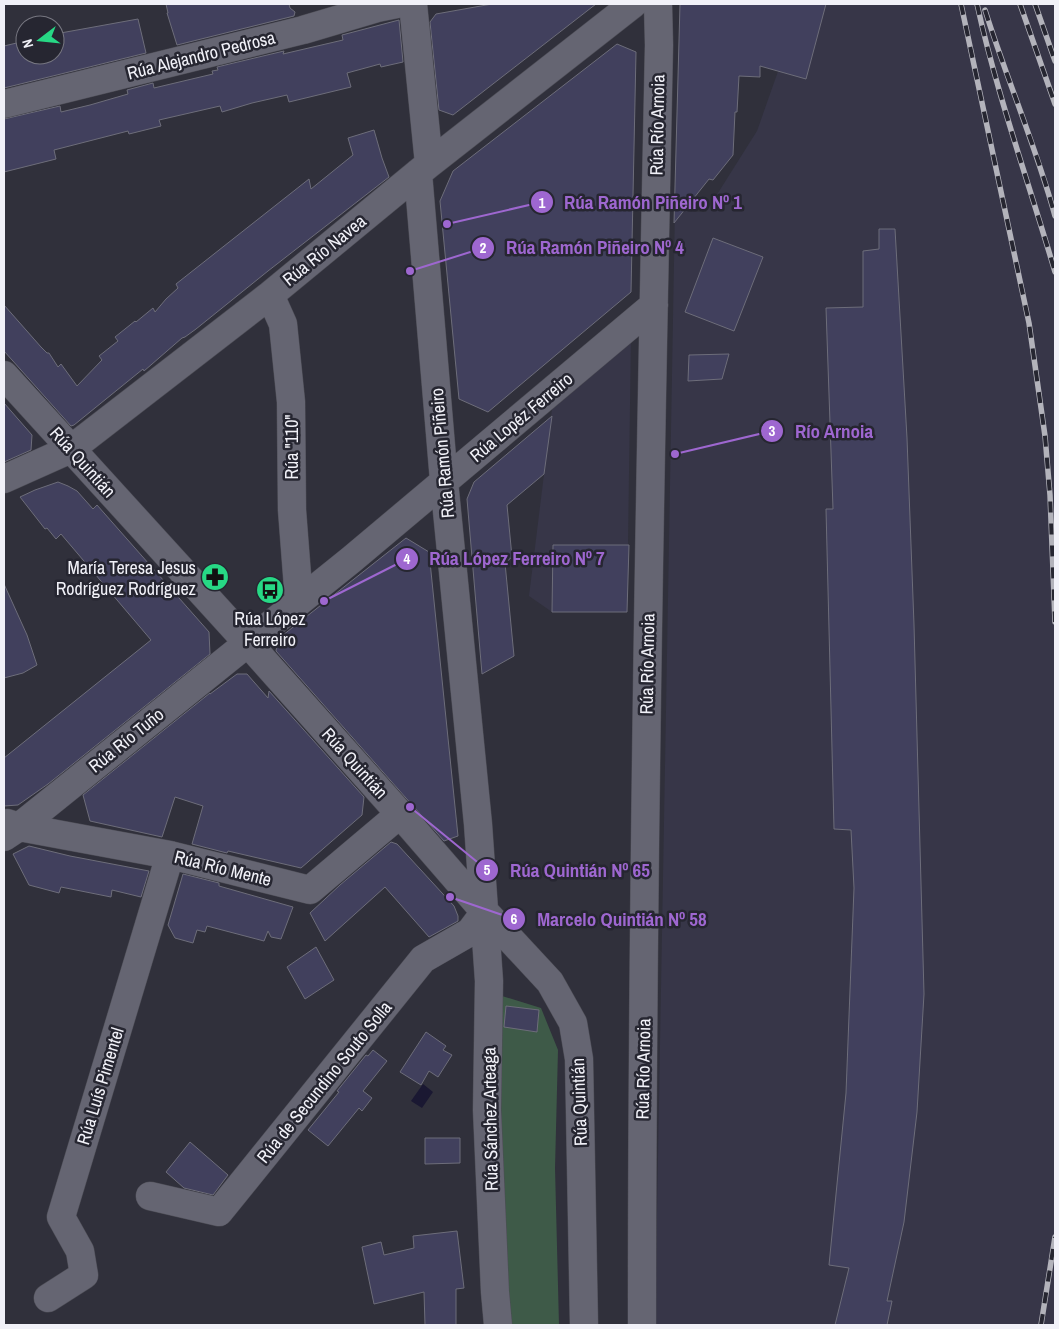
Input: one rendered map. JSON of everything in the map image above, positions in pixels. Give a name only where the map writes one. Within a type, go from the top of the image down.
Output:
[{"type":"street","name":"Rúa Ramón Piñeiro","points":[[413,4],[444,481],[485,912]]},
{"type":"street","name":"Rúa Río Navea","points":[[4,479],[71,449],[270,295],[424,169],[634,4]]},
{"type":"street","name":"Rúa Río Arnoia","points":[[642,1325],[642,1112],[659,45],[658,4]]},
{"type":"street","name":"Rúa Alejandro Pedrosa","points":[[4,104],[316,15],[379,5]]},
{"type":"street","name":"Rúa \"110\"","points":[[270,295],[283,324],[291,402],[292,510],[299,601]]},
{"type":"street","name":"Rúa Lopéz Ferreiro","points":[[247,642],[352,559],[654,305]]},
{"type":"street","name":"Rúa Quintián","points":[[4,375],[247,642],[485,912],[550,982],[573,1023],[579,1059],[584,1325]]},
{"type":"street","name":"Rúa Río Tuño","points":[[9,828],[247,642]]},
{"type":"street","name":"Rúa Río Mente","points":[[9,828],[170,855],[310,890],[400,814]]},
{"type":"street","name":"Rúa Luís Pimentel","points":[[48,1298],[84,1275],[80,1252],[61,1217],[170,855]]},
{"type":"street","name":"Rúa de Secundino Souto Solla","points":[[150,1196],[219,1212],[423,959],[470,932],[485,912]]},
{"type":"street","name":"Rúa Sánchez Arteaga","points":[[485,912],[489,981],[487,1110],[498,1325]]},
{"type":"shaded area","points":[[794,4],[1055,4],[1055,1325],[655,1325],[675,207],[682,211],[706,212],[757,131],[792,32]]},
{"type":"shaded area","points":[[631,335],[627,612],[552,612],[529,596],[555,385]]},
{"type":"shaded area","points":[[423,1084],[433,1092],[422,1108],[411,1101]]},
{"type":"green space","points":[[502,996],[541,1008],[558,1050],[555,1168],[559,1325],[508,1325],[498,1238]]},
{"type":"building","points":[[166,4],[289,4],[290,8],[295,12],[294,16],[177,45]]},
{"type":"building","points":[[492,4],[596,4],[453,115],[439,110],[430,22],[436,14]]},
{"type":"building","points":[[680,4],[826,4],[806,79],[760,66],[760,77],[739,76],[733,155],[713,180],[709,179],[674,223]]},
{"type":"building","points":[[138,19],[146,53],[4,88],[4,46],[15,43],[15,65],[65,65],[65,32]]},
{"type":"building","points":[[399,20],[403,62],[381,67],[380,64],[347,73],[351,87],[289,102],[287,95],[222,112],[220,106],[159,120],[161,126],[129,134],[128,131],[54,150],[56,159],[4,172],[4,119],[60,106],[61,112],[90,105],[128,94],[127,90],[153,83],[154,88],[213,74],[212,71],[218,70],[217,67],[284,51],[283,54],[343,40],[342,35]]},
{"type":"building","points":[[617,44],[636,52],[631,292],[488,412],[459,399],[440,201],[453,171]]},
{"type":"building","points":[[374,130],[389,177],[182,338],[144,371],[143,369],[74,425],[71,426],[4,351],[4,305],[41,347],[49,353],[58,367],[61,364],[77,386],[102,360],[99,356],[118,341],[115,337],[153,308],[155,312],[178,288],[176,284],[309,179],[311,189],[353,155],[348,138]]},
{"type":"building","points":[[879,229],[895,229],[907,438],[924,994],[917,1112],[904,1222],[887,1301],[892,1301],[887,1325],[835,1325],[849,1268],[829,1265],[846,1093],[854,888],[851,830],[834,829],[826,509],[833,509],[826,308],[863,307],[863,251],[879,249]]},
{"type":"building","points":[[713,238],[763,257],[734,331],[685,312]]},
{"type":"building","points":[[729,354],[722,379],[688,381],[689,355]]},
{"type":"building","points":[[4,403],[32,435],[31,450],[4,462]]},
{"type":"building","points":[[552,416],[544,474],[507,505],[512,557],[505,563],[514,656],[482,674],[467,499],[474,482]]},
{"type":"building","points":[[58,482],[77,491],[93,509],[97,505],[209,632],[210,654],[48,784],[18,805],[4,806],[4,758],[151,640],[61,534],[56,539],[47,528],[45,529],[20,497]]},
{"type":"building","points":[[406,538],[429,552],[458,836],[444,841],[276,651],[278,639]]},
{"type":"building","points":[[553,545],[629,545],[627,612],[552,612]]},
{"type":"building","points":[[4,584],[27,635],[37,665],[23,673],[4,678]]},
{"type":"building","points":[[237,674],[247,674],[268,698],[269,691],[364,797],[362,815],[301,868],[192,844],[203,806],[175,797],[162,837],[90,821],[83,795],[210,693]]},
{"type":"building","points":[[391,842],[397,844],[454,906],[458,921],[429,937],[385,887],[325,941],[310,913]]},
{"type":"building","points":[[29,846],[149,871],[141,897],[112,890],[111,897],[61,887],[59,893],[29,885],[13,854]]},
{"type":"building","points":[[183,874],[219,883],[219,886],[293,907],[281,939],[271,937],[268,931],[264,941],[207,926],[205,932],[197,930],[193,943],[175,938],[168,925]]},
{"type":"building","points":[[316,947],[334,980],[305,999],[287,967]]},
{"type":"building","points":[[506,1006],[539,1010],[537,1032],[504,1027]]},
{"type":"building","points":[[426,1032],[446,1046],[443,1050],[452,1055],[438,1077],[429,1071],[421,1085],[400,1072]]},
{"type":"building","points":[[373,1050],[387,1061],[363,1091],[372,1098],[362,1111],[359,1108],[328,1146],[308,1130],[366,1055],[368,1056]]},
{"type":"building","points":[[425,1138],[460,1138],[460,1163],[425,1164]]},
{"type":"building","points":[[190,1142],[228,1175],[213,1195],[184,1188],[166,1172]]},
{"type":"building","points":[[457,1231],[464,1288],[456,1289],[456,1325],[425,1325],[424,1292],[374,1304],[362,1247],[381,1242],[384,1255],[414,1248],[413,1236]]},
{"type":"railway","points":[[961,4],[1029,323],[1045,436],[1050,495],[1055,622]]},
{"type":"railway","points":[[977,4],[1004,105],[1055,272]]},
{"type":"railway","points":[[1020,4],[1055,104]]},
{"type":"railway","points":[[1035,4],[1055,61]]},
{"type":"railway","points":[[985,10],[1039,164],[1055,216]]},
{"type":"railway","points":[[1041,1325],[1055,1237]]},
{"type":"place","name":"Rúa Ramón Piñeiro Nº 1","points":[[447,224]]},
{"type":"place","name":"Rúa Ramón Piñeiro Nº 4","points":[[410,271]]},
{"type":"place","name":"Río Arnoia","points":[[675,454]]},
{"type":"place","name":"María Teresa Jesus Rodríguez Rodríguez","points":[[215,577]]},
{"type":"place","name":"Rúa López Ferreiro","points":[[270,590]]},
{"type":"place","name":"Rúa López Ferreiro Nº 7","points":[[324,601]]},
{"type":"place","name":"Rúa Quintián Nº 65","points":[[410,807]]},
{"type":"place","name":"Marcelo Quintián Nº 58","points":[[450,897]]}]
